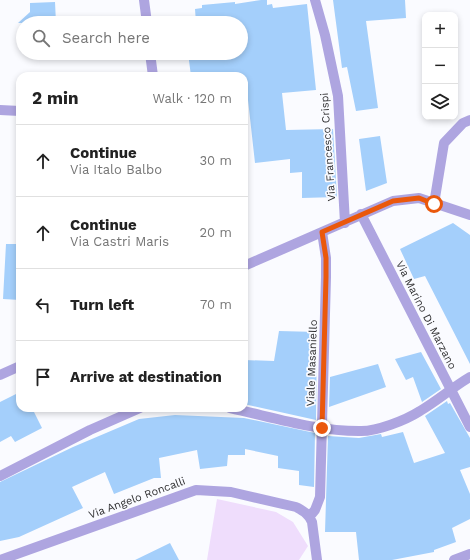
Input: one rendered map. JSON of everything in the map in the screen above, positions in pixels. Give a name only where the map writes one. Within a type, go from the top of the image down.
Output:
[{"type":"street","points":[[144,0],[146,16]]},
{"type":"street","name":"Via Francesco Crispi","points":[[315,0],[325,35],[338,96],[345,223]]},
{"type":"street","points":[[151,60],[152,72]]},
{"type":"street","points":[[0,110],[16,112]]},
{"type":"street","points":[[434,204],[444,143],[463,123],[470,120]]},
{"type":"street","points":[[248,264],[393,201],[419,198],[470,215]]},
{"type":"street","name":"Via Marino Di Marzano","points":[[361,214],[470,427]]},
{"type":"street","name":"Viale Masaniello","points":[[310,516],[315,510],[320,497],[326,277],[326,258],[322,232]]},
{"type":"street","points":[[0,376],[16,368]]},
{"type":"street","points":[[248,412],[322,428],[361,432],[399,421],[420,411],[450,389],[470,377]]},
{"type":"street","points":[[0,476],[90,430],[131,412]]},
{"type":"street","name":"Via Angelo Roncalli","points":[[1,560],[196,490],[231,492],[253,497],[296,507],[310,516]]},
{"type":"street","points":[[310,516],[317,560]]},
{"type":"street","points":[[454,560],[470,554]]},
{"type":"shaded area","points":[[217,499],[276,512],[293,522],[308,546],[299,560],[207,560]]},
{"type":"building","points":[[267,0],[267,5],[272,4],[273,8],[307,4],[316,90],[282,93],[286,130],[333,129],[337,197],[302,198],[302,172],[290,173],[290,159],[255,163],[248,100],[248,72],[190,72],[189,60],[248,60],[248,16],[196,16],[195,9],[202,8],[202,5],[235,2],[235,4]]},
{"type":"building","points":[[333,0],[405,0],[406,18],[366,21],[378,108],[356,111],[347,67],[342,68]]},
{"type":"building","points":[[55,2],[56,16],[26,16],[30,12],[30,3]]},
{"type":"building","points":[[380,136],[387,183],[366,191],[359,139]]},
{"type":"building","points":[[453,223],[470,235],[470,364],[425,276],[414,279],[400,249]]},
{"type":"building","points":[[6,244],[16,244],[16,300],[3,299]]},
{"type":"building","points":[[279,331],[317,332],[316,420],[248,405],[248,360],[274,361]]},
{"type":"building","points":[[421,352],[441,389],[422,402],[413,377],[406,380],[395,359]]},
{"type":"building","points":[[378,364],[386,387],[329,407],[330,377]]},
{"type":"building","points":[[16,394],[16,412],[34,412],[42,428],[15,442],[11,436],[0,442],[0,402]]},
{"type":"building","points":[[447,401],[448,404],[450,403],[470,438],[470,467],[460,470],[470,494],[470,519],[452,528],[456,542],[434,550],[434,552],[392,560],[359,560],[356,532],[325,532],[328,436],[359,438],[381,434],[382,437],[403,432],[414,463],[445,453],[425,416]]},
{"type":"building","points":[[175,415],[244,418],[315,433],[314,487],[299,485],[299,471],[278,468],[278,456],[245,449],[245,455],[228,455],[227,466],[200,469],[197,450],[159,458],[161,478],[154,478],[114,494],[105,472],[72,487],[83,508],[19,537],[0,541],[0,482],[73,447],[139,419]]},
{"type":"building","points":[[170,543],[179,560],[135,560]]},
{"type":"route","points":[[322,428],[326,258],[322,232],[393,201],[419,198],[434,204]]}]
